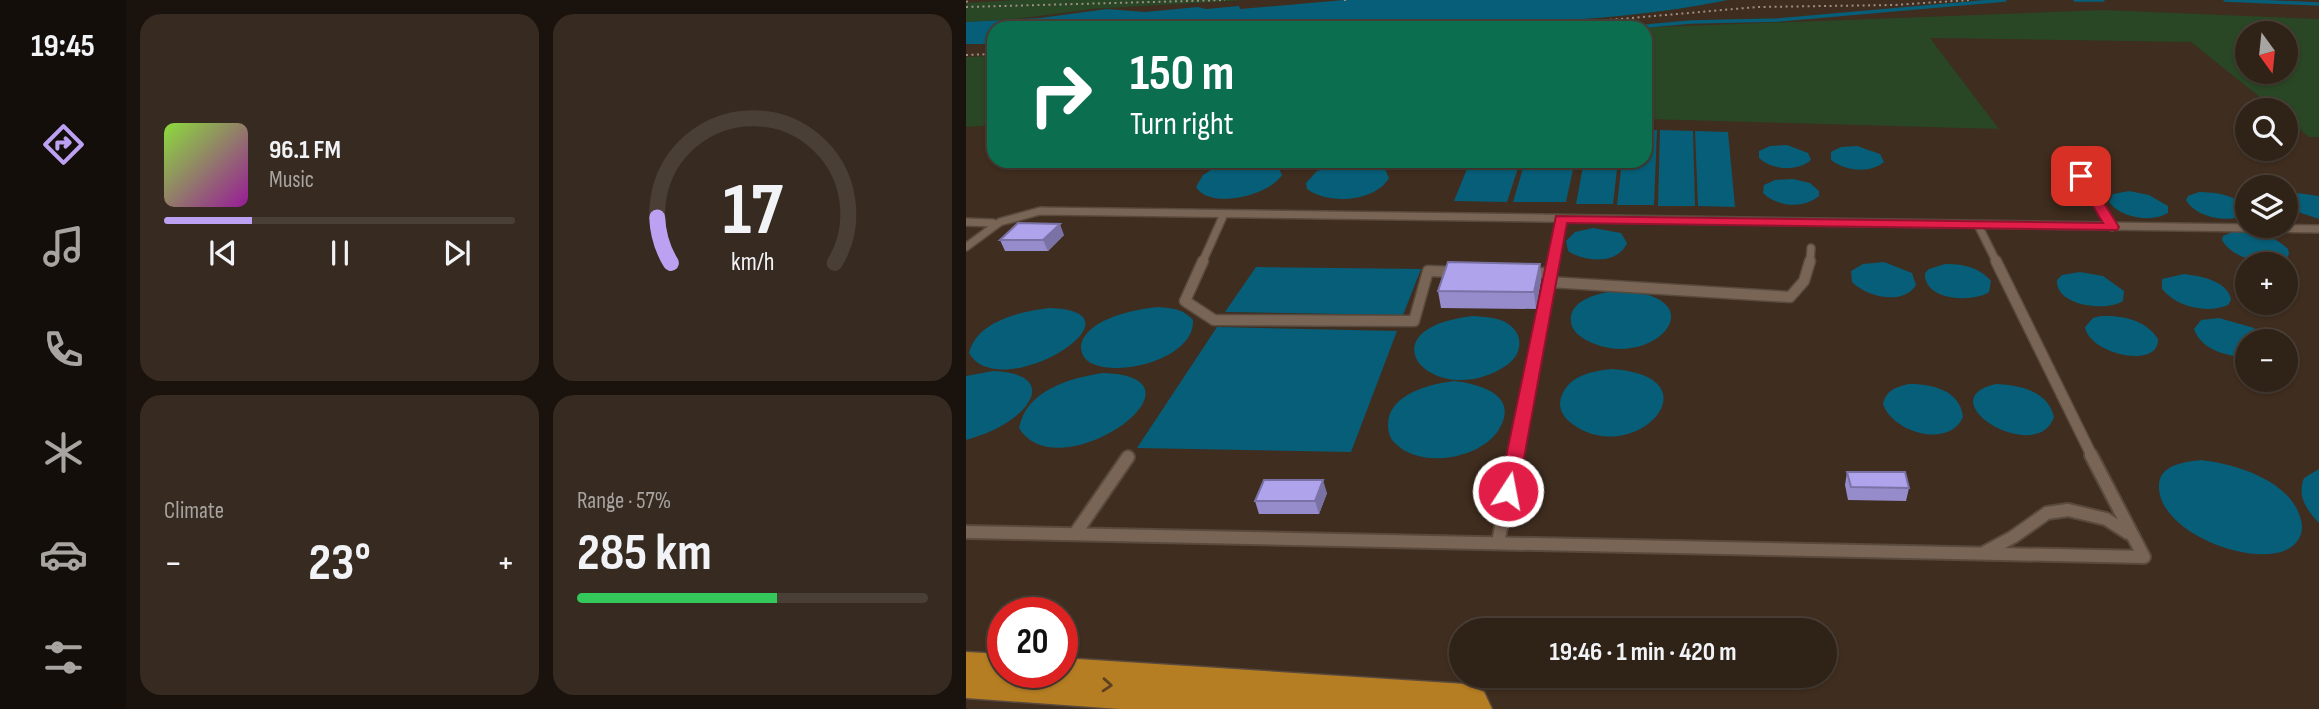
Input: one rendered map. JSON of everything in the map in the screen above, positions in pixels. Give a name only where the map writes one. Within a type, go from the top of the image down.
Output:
[{"type":"highway","points":[[966,675],[1465,709]]},
{"type":"lane","points":[[2081,176],[2112,227]]},
{"type":"lane","points":[[966,247],[993,223],[1015,214],[1040,211],[2319,229]]},
{"type":"lane","points":[[1224,214],[1185,301],[1214,320],[1414,320],[1429,271],[1469,272]]},
{"type":"lane","points":[[1498,543],[1561,219]]},
{"type":"lane","points":[[966,222],[993,223]]},
{"type":"lane","points":[[966,532],[2144,557],[2130,534],[1978,225]]},
{"type":"lane","points":[[1523,273],[1550,278],[1790,297],[1803,287],[1810,265],[1811,248]]},
{"type":"lane","points":[[1076,534],[1128,457]]},
{"type":"lane","points":[[1985,553],[2014,537],[2047,513],[2068,510],[2106,519],[2130,534]]},
{"type":"path","points":[[966,7],[1224,0]]},
{"type":"path","points":[[1597,21],[1757,7],[1895,5],[1969,0]]},
{"type":"path","points":[[966,55],[987,54]]},
{"type":"green space","points":[[1014,0],[1246,0],[1091,9],[1016,19],[966,22],[966,3]]},
{"type":"green space","points":[[2103,10],[2319,19],[2319,137],[2309,137],[2298,128],[2298,98],[2261,98],[2244,84],[2298,84],[2298,21],[2235,21],[2235,77],[2191,42],[1930,38],[1999,129],[1652,119],[1652,27]]},
{"type":"green space","points":[[987,56],[987,126],[966,127],[966,57]]},
{"type":"water","points":[[1344,0],[1728,0],[1639,14],[1549,21],[987,21],[987,44],[966,44],[966,22],[1040,18],[1107,9],[1145,12],[1239,6],[1240,9]]},
{"type":"water","points":[[1652,130],[1657,130],[1654,205],[1617,205],[1621,168],[1652,168]]},
{"type":"water","points":[[1660,130],[1693,131],[1695,206],[1658,206]]},
{"type":"water","points":[[1695,131],[1728,132],[1735,207],[1698,206]]},
{"type":"water","points":[[1787,145],[1808,153],[1811,160],[1799,166],[1785,168],[1771,165],[1759,158],[1759,151],[1770,146]]},
{"type":"water","points":[[1857,146],[1880,154],[1884,162],[1872,168],[1857,170],[1843,167],[1831,160],[1831,152],[1841,147]]},
{"type":"water","points":[[1277,168],[1282,175],[1265,189],[1239,198],[1226,199],[1203,194],[1196,187],[1203,175],[1211,170]]},
{"type":"water","points":[[1329,168],[1384,168],[1389,178],[1373,192],[1338,199],[1307,189],[1306,183],[1317,171]]},
{"type":"water","points":[[1467,168],[1518,168],[1507,202],[1454,201]]},
{"type":"water","points":[[1523,168],[1573,168],[1566,202],[1513,202]]},
{"type":"water","points":[[1583,168],[1617,168],[1613,204],[1576,204]]},
{"type":"water","points":[[1793,179],[1810,183],[1819,191],[1819,196],[1806,203],[1791,205],[1769,198],[1763,193],[1764,185],[1775,180]]},
{"type":"water","points":[[2129,191],[2149,195],[2168,206],[2168,213],[2153,218],[2137,217],[2121,212],[2109,202],[2113,194]]},
{"type":"water","points":[[2199,192],[2231,197],[2235,199],[2235,218],[2205,215],[2191,206],[2186,200],[2188,196]]},
{"type":"water","points":[[2298,193],[2319,196],[2319,219],[2298,212]]},
{"type":"water","points":[[1593,228],[1621,233],[1627,243],[1623,250],[1609,258],[1600,259],[1575,255],[1568,251],[1566,241],[1575,232]]},
{"type":"water","points":[[2235,231],[2235,238],[2272,238],[2289,252],[2235,253],[2227,247],[2222,240],[2223,236]]},
{"type":"water","points":[[1884,262],[1912,273],[1916,285],[1910,292],[1903,296],[1885,297],[1867,292],[1852,282],[1851,271],[1863,264]]},
{"type":"water","points":[[1945,264],[1964,266],[1981,272],[1991,281],[1989,292],[1972,298],[1961,298],[1940,294],[1932,289],[1925,273]]},
{"type":"water","points":[[1256,267],[1421,269],[1403,315],[1225,312]]},
{"type":"water","points":[[2080,272],[2103,276],[2124,291],[2123,301],[2094,306],[2064,296],[2057,280],[2062,275]]},
{"type":"water","points":[[2184,274],[2206,278],[2225,288],[2231,300],[2228,305],[2211,309],[2192,307],[2176,300],[2162,289],[2162,279]]},
{"type":"water","points":[[1621,290],[1651,296],[1667,306],[1671,318],[1666,330],[1652,341],[1634,348],[1612,348],[1582,338],[1571,322],[1575,307],[1588,298]]},
{"type":"water","points":[[1158,307],[1177,310],[1193,320],[1190,333],[1182,345],[1170,354],[1137,366],[1121,368],[1093,364],[1084,357],[1081,347],[1084,337],[1091,329],[1112,317]]},
{"type":"water","points":[[1049,308],[1077,313],[1085,324],[1078,338],[1060,352],[1035,363],[1009,369],[985,367],[969,353],[981,333],[990,326],[1025,312]]},
{"type":"water","points":[[1473,316],[1497,319],[1516,331],[1520,343],[1513,360],[1480,377],[1455,380],[1434,374],[1420,364],[1414,350],[1420,336],[1438,324]]},
{"type":"water","points":[[2093,318],[2126,318],[2147,327],[2158,339],[2155,348],[2148,354],[2136,356],[2123,355],[2098,345],[2089,337],[2085,327]]},
{"type":"water","points":[[2219,318],[2255,329],[2235,329],[2235,356],[2231,356],[2209,347],[2197,336],[2194,329],[2201,320]]},
{"type":"water","points":[[1217,327],[1397,331],[1351,452],[1137,448]]},
{"type":"water","points":[[1612,369],[1644,376],[1660,388],[1663,402],[1656,417],[1640,429],[1619,436],[1595,435],[1568,420],[1561,410],[1561,399],[1566,388],[1576,379]]},
{"type":"water","points":[[993,371],[1022,377],[1032,390],[1031,398],[1016,416],[1003,425],[966,440],[966,376]]},
{"type":"water","points":[[1103,373],[1135,379],[1146,392],[1139,409],[1120,426],[1094,440],[1065,447],[1039,444],[1019,428],[1030,404],[1040,395],[1077,378]]},
{"type":"water","points":[[1454,381],[1486,389],[1501,401],[1505,409],[1504,419],[1489,441],[1464,454],[1434,458],[1407,452],[1394,442],[1388,425],[1395,405],[1412,392]]},
{"type":"water","points":[[1909,384],[1944,390],[1957,400],[1963,417],[1956,427],[1946,433],[1934,435],[1909,429],[1898,423],[1883,404],[1886,395],[1892,390]]},
{"type":"water","points":[[1996,384],[2032,391],[2046,401],[2054,417],[2044,431],[2028,435],[2010,433],[1992,425],[1979,415],[1973,403],[1978,392]]},
{"type":"water","points":[[2201,460],[2247,471],[2263,478],[2289,497],[2302,525],[2296,543],[2286,550],[2270,554],[2229,549],[2188,530],[2172,517],[2162,501],[2159,484],[2161,477],[2175,465]]},
{"type":"water","points":[[2319,469],[2319,523],[2302,497],[2302,485],[2304,478]]},
{"type":"building","points":[[1018,223],[1060,224],[1043,240],[1000,240]]},
{"type":"building","points":[[1448,262],[1540,264],[1534,292],[1438,291]]},
{"type":"building","points":[[1847,472],[1905,472],[1909,488],[1851,487]]},
{"type":"building","points":[[1264,480],[1323,480],[1315,501],[1255,501]]},
{"type":"waterway","points":[[1652,26],[1778,20],[2005,0]]},
{"type":"waterway","points":[[2075,0],[2103,0]]},
{"type":"waterway","points":[[2225,0],[2319,4]]},
{"type":"route","points":[[1508,491],[1561,219],[2112,227],[2081,176]]}]
